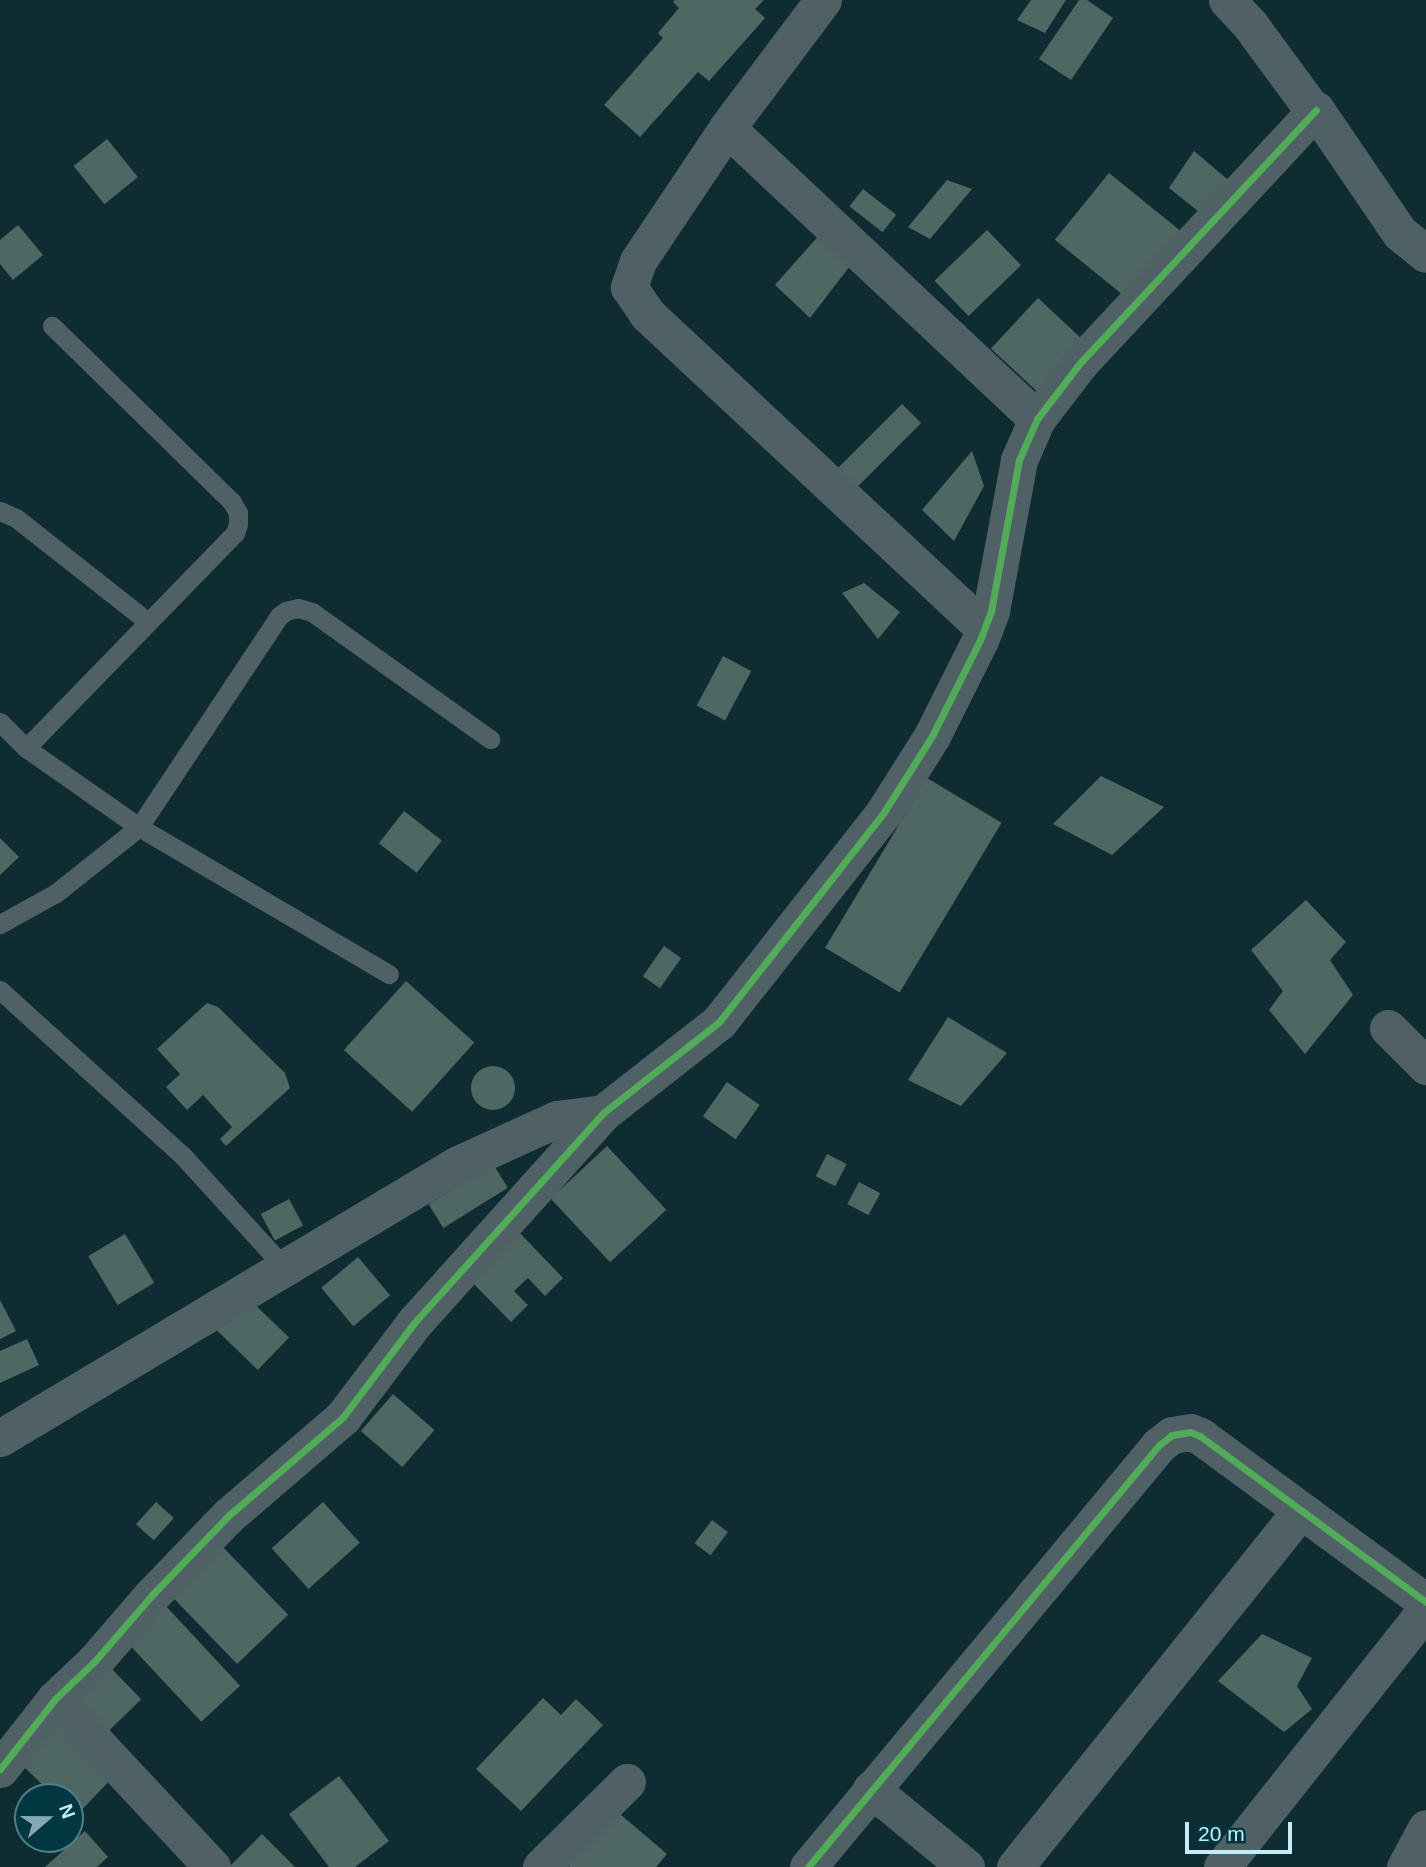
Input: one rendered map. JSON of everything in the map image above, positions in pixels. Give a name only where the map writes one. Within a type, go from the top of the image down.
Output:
[{"type":"street","points":[[823,0],[727,128],[638,261],[629,287],[634,299],[984,628]]},
{"type":"street","points":[[1227,0],[1251,26],[1309,105],[1316,110],[1400,233],[1426,254]]},
{"type":"street","points":[[0,1769],[55,1699],[94,1662],[152,1595],[228,1516],[343,1416],[414,1324],[603,1114],[719,1022],[884,813],[932,736],[991,611],[1019,460],[1037,419],[1080,363],[1316,110]]},
{"type":"street","points":[[727,128],[1037,419]]},
{"type":"street","points":[[1388,1028],[1426,1066]]},
{"type":"street","points":[[0,1438],[458,1164],[557,1119],[603,1114]]},
{"type":"street","points":[[808,1867],[1159,1445],[1172,1435],[1190,1432],[1200,1436],[1426,1602]]},
{"type":"street","points":[[1015,1867],[1300,1511]]},
{"type":"street","points":[[1222,1867],[1426,1610]]},
{"type":"street","points":[[55,1699],[212,1867]]},
{"type":"street","points":[[541,1867],[627,1782]]},
{"type":"street","points":[[871,1789],[966,1867]]},
{"type":"street","points":[[1405,1867],[1426,1828]]},
{"type":"lane","points":[[26,748],[235,533],[238,513],[232,502],[52,326]]},
{"type":"lane","points":[[0,511],[16,518],[148,622]]},
{"type":"lane","points":[[0,924],[56,893],[139,827],[279,616],[298,608],[312,612],[490,739]]},
{"type":"lane","points":[[0,722],[26,748],[139,827],[389,974]]},
{"type":"lane","points":[[0,990],[183,1156],[284,1267]]},
{"type":"building","points":[[764,0],[755,9],[765,18],[709,81],[698,72],[640,137],[604,105],[663,38],[658,33],[679,8],[673,2]]},
{"type":"building","points":[[1031,0],[1066,0],[1045,33],[1017,20]]},
{"type":"building","points":[[1079,0],[1087,0],[1113,18],[1071,80],[1039,59]]},
{"type":"building","points":[[107,139],[138,177],[104,204],[74,166]]},
{"type":"building","points":[[1194,151],[1233,184],[1208,219],[1169,188]]},
{"type":"building","points":[[1109,173],[1188,237],[1134,304],[1055,240]]},
{"type":"building","points":[[947,180],[972,189],[930,239],[908,227]]},
{"type":"building","points":[[863,189],[896,215],[883,232],[849,206]]},
{"type":"building","points":[[829,224],[860,253],[810,318],[775,285]]},
{"type":"building","points":[[18,225],[43,255],[13,280],[0,264],[0,240]]},
{"type":"building","points":[[987,230],[1021,265],[969,316],[934,281]]},
{"type":"building","points":[[1038,298],[1086,343],[1039,393],[991,348]]},
{"type":"building","points":[[902,404],[921,423],[856,488],[837,469]]},
{"type":"building","points":[[972,451],[984,486],[954,541],[922,510]]},
{"type":"building","points":[[864,583],[900,612],[878,639],[842,593]]},
{"type":"building","points":[[723,656],[751,671],[725,720],[697,705]]},
{"type":"building","points":[[1101,776],[1164,807],[1112,855],[1053,824]]},
{"type":"building","points":[[927,778],[1002,823],[900,993],[825,948]]},
{"type":"building","points":[[404,811],[442,841],[417,873],[379,843]]},
{"type":"building","points":[[0,838],[19,857],[0,875]]},
{"type":"building","points":[[1306,900],[1346,942],[1330,960],[1353,995],[1305,1054],[1269,1010],[1283,991],[1251,950]]},
{"type":"building","points":[[664,946],[681,958],[660,988],[643,976]]},
{"type":"building","points":[[406,981],[474,1043],[412,1112],[344,1050]]},
{"type":"building","points":[[207,1003],[218,1007],[285,1073],[290,1088],[226,1146],[220,1139],[232,1127],[203,1095],[187,1110],[166,1087],[180,1074],[157,1049]]},
{"type":"building","points":[[948,1017],[1007,1053],[961,1106],[908,1080]]},
{"type":"building","points":[[493,1066],[508,1073],[515,1088],[508,1103],[493,1110],[478,1103],[471,1088],[478,1073]]},
{"type":"building","points":[[727,1082],[760,1105],[736,1139],[703,1116]]},
{"type":"building","points":[[607,1146],[666,1210],[610,1262],[551,1199]]},
{"type":"building","points":[[827,1154],[847,1164],[835,1186],[816,1176]]},
{"type":"building","points":[[493,1164],[508,1188],[443,1228],[429,1204]]},
{"type":"building","points":[[859,1182],[880,1193],[868,1215],[847,1204]]},
{"type":"building","points":[[289,1199],[303,1225],[275,1241],[261,1214]]},
{"type":"building","points":[[516,1229],[563,1278],[545,1296],[528,1278],[514,1291],[528,1305],[511,1322],[467,1277]]},
{"type":"building","points":[[125,1234],[154,1283],[117,1305],[88,1256]]},
{"type":"building","points":[[358,1257],[390,1295],[353,1326],[321,1288]]},
{"type":"building","points":[[248,1298],[289,1338],[258,1370],[217,1330]]},
{"type":"building","points":[[0,1300],[16,1331],[0,1339]]},
{"type":"building","points":[[27,1339],[39,1365],[0,1383],[0,1351]]},
{"type":"building","points":[[393,1394],[435,1430],[402,1467],[361,1431]]},
{"type":"building","points":[[156,1502],[174,1518],[154,1540],[136,1524]]},
{"type":"building","points":[[323,1502],[360,1543],[309,1589],[272,1548]]},
{"type":"building","points":[[712,1520],[728,1532],[711,1555],[695,1543]]},
{"type":"building","points":[[218,1542],[288,1615],[237,1664],[167,1591]]},
{"type":"building","points":[[163,1603],[240,1686],[201,1722],[124,1639]]},
{"type":"building","points":[[1262,1634],[1312,1658],[1297,1686],[1312,1709],[1284,1732],[1218,1681]]},
{"type":"building","points":[[110,1667],[141,1699],[102,1737],[71,1705]]},
{"type":"building","points":[[543,1698],[561,1715],[576,1699],[603,1725],[521,1811],[476,1769]]},
{"type":"building","points":[[60,1723],[114,1776],[84,1808],[84,1783],[41,1783],[21,1764]]},
{"type":"building","points":[[339,1776],[389,1841],[355,1867],[329,1867],[289,1814]]},
{"type":"building","points":[[593,1791],[667,1854],[656,1867],[570,1867],[546,1846]]},
{"type":"building","points":[[84,1832],[108,1857],[97,1867],[45,1867],[61,1853],[84,1853]]},
{"type":"building","points":[[262,1834],[295,1867],[229,1867]]},
{"type":"cycle path","points":[[0,1769],[55,1699],[94,1662],[152,1595],[228,1516],[343,1417],[414,1323],[603,1113],[719,1022],[884,812],[932,736],[980,640],[991,611],[1019,460],[1037,419],[1080,363],[1316,110]]},
{"type":"cycle path","points":[[808,1867],[1159,1445],[1172,1435],[1190,1432],[1200,1436],[1426,1602]]}]
